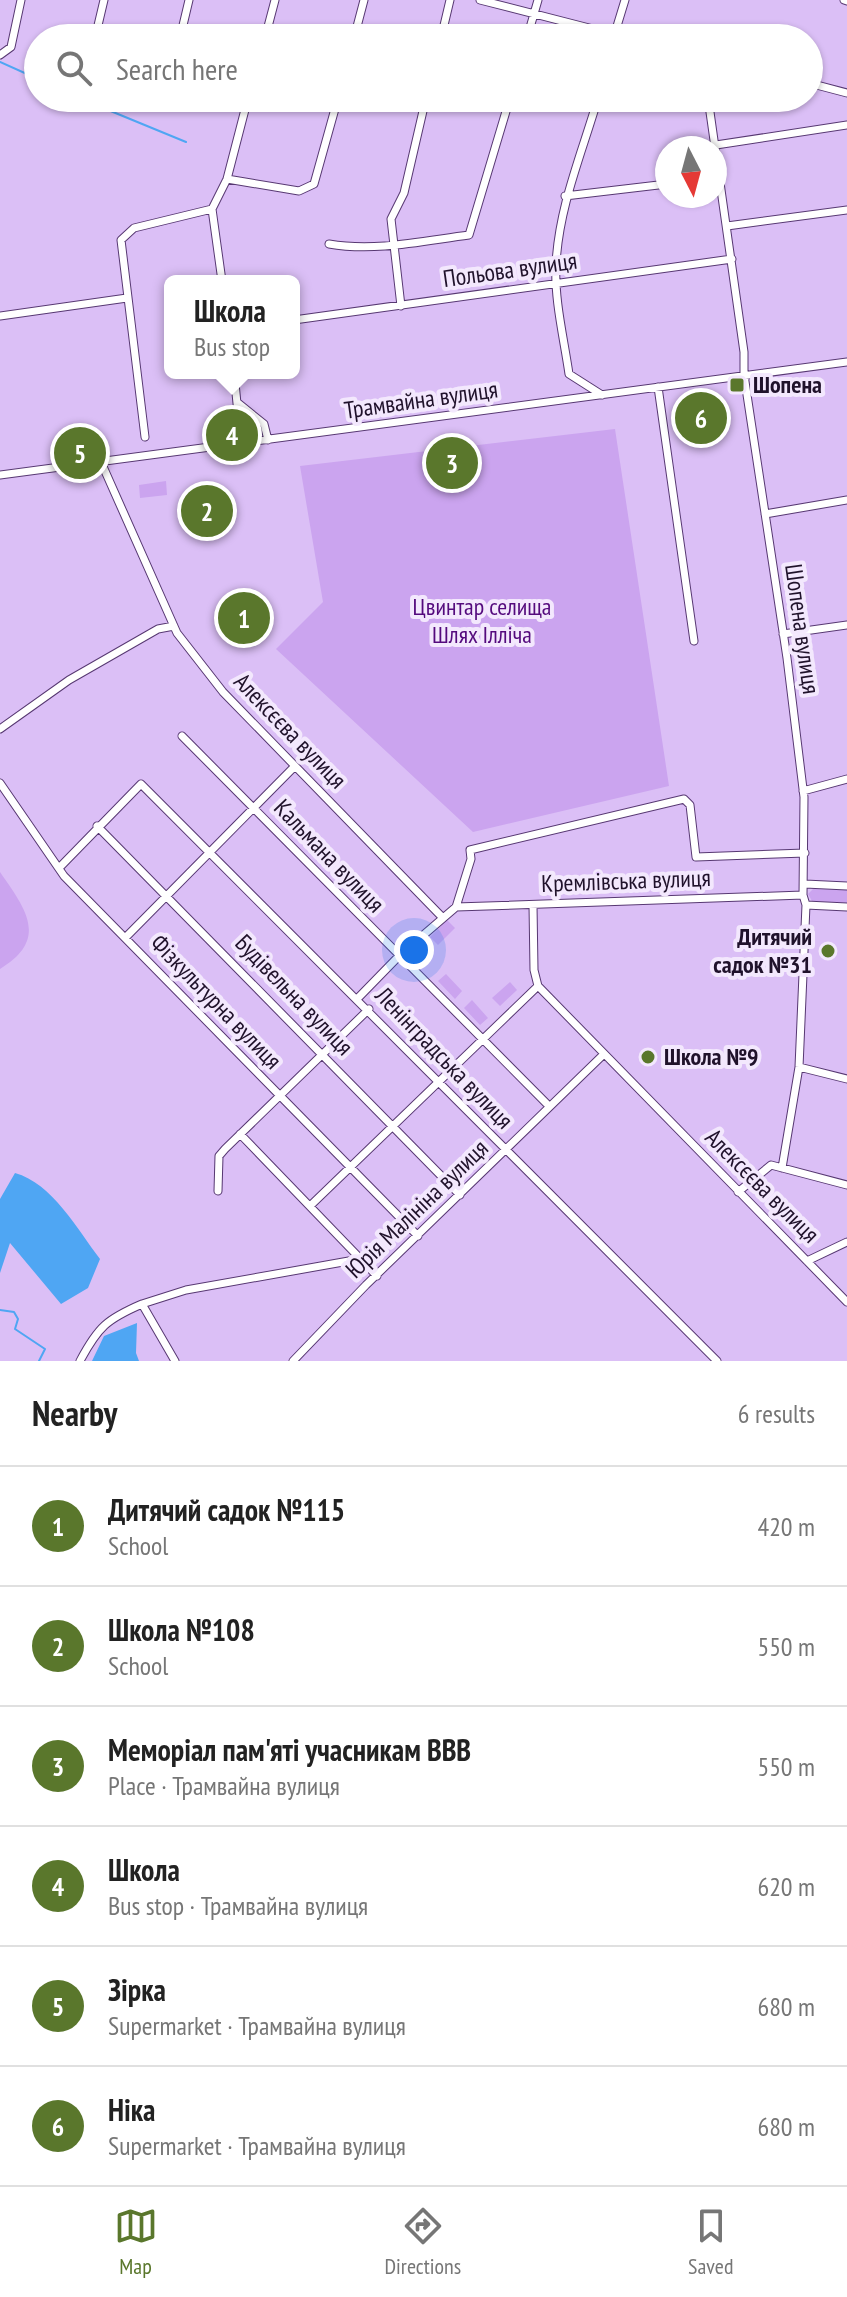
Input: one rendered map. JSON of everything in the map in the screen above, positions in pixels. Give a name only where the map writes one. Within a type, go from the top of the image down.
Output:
[{"type":"street","points":[[0,55],[11,47],[21,0]]},
{"type":"street","points":[[98,24],[104,0]]},
{"type":"street","points":[[183,24],[189,0]]},
{"type":"street","points":[[269,24],[275,0]]},
{"type":"street","points":[[358,24],[364,0]]},
{"type":"street","points":[[444,24],[450,0]]},
{"type":"street","points":[[480,0],[570,24]]},
{"type":"street","points":[[531,24],[538,0]]},
{"type":"street","points":[[618,24],[625,0]]},
{"type":"street","points":[[823,87],[847,93]]},
{"type":"street","points":[[221,275],[212,209],[227,179],[244,112]]},
{"type":"street","points":[[227,179],[299,191],[314,184],[334,112]]},
{"type":"street","points":[[401,306],[391,219],[404,193],[423,112]]},
{"type":"street","points":[[329,244],[350,248],[469,235],[506,112]]},
{"type":"street","points":[[593,112],[565,196],[555,265],[569,374],[602,395]]},
{"type":"street","name":"Шопена вулиця","points":[[710,112],[714,136]]},
{"type":"street","points":[[727,143],[847,125]]},
{"type":"street","points":[[565,196],[655,185]]},
{"type":"street","name":"Шопена вулиця","points":[[724,208],[803,791],[803,895],[806,905],[799,1067],[782,1168]]},
{"type":"street","points":[[145,437],[121,240],[134,228],[212,209]]},
{"type":"street","points":[[727,226],[847,210]]},
{"type":"street","name":"Польова вулиця","points":[[300,319],[732,259]]},
{"type":"street","points":[[0,316],[127,298]]},
{"type":"street","name":"Трамвайна вулиця","points":[[0,475],[847,362]]},
{"type":"street","points":[[235,379],[241,444]]},
{"type":"street","points":[[658,387],[694,641]]},
{"type":"street","points":[[238,403],[264,424],[268,440]]},
{"type":"street","name":"Алексєєва вулиця","points":[[101,462],[174,626],[223,692],[442,917]]},
{"type":"street","points":[[765,514],[847,500]]},
{"type":"street","points":[[783,634],[847,625]]},
{"type":"street","points":[[0,729],[69,680],[158,629],[174,626]]},
{"type":"street","name":"Кальмана вулиця","points":[[182,736],[549,1106]]},
{"type":"street","points":[[125,938],[295,766]]},
{"type":"street","points":[[803,791],[847,779]]},
{"type":"street","name":"Фiзкультурна вулиця","points":[[0,783],[59,868],[418,1236]]},
{"type":"street","name":"Ленінградська вулиця","points":[[97,826],[141,784],[717,1361]]},
{"type":"street","points":[[358,998],[399,956],[453,909],[471,859],[470,850],[684,799],[690,805],[696,857],[805,853]]},
{"type":"street","points":[[59,868],[97,826]]},
{"type":"street","name":"Будівельна вулиця","points":[[97,826],[460,1195]]},
{"type":"street","points":[[805,884],[847,886]]},
{"type":"street","name":"Кремлівська вулиця","points":[[453,909],[803,895]]},
{"type":"street","points":[[310,1206],[538,986],[534,970],[533,905]]},
{"type":"street","points":[[806,905],[847,907]]},
{"type":"street","name":"Алексєєва вулиця","points":[[538,986],[847,1302]]},
{"type":"street","points":[[218,1191],[219,1156],[369,1009]]},
{"type":"street","name":"Юрія Малініна вулиця","points":[[293,1361],[604,1054]]},
{"type":"street","points":[[799,1067],[847,1079]]},
{"type":"street","points":[[240,1134],[377,1276]]},
{"type":"street","points":[[738,1192],[771,1165],[847,1185]]},
{"type":"street","points":[[807,1261],[847,1242]]},
{"type":"street","points":[[80,1361],[92,1338],[112,1317],[142,1304],[186,1290],[360,1259]]},
{"type":"street","points":[[142,1304],[175,1361]]},
{"type":"green space","name":"Цвинтар селища Шлях Ілліча","points":[[615,429],[669,786],[473,832],[276,649],[323,602],[300,466]]},
{"type":"green space","points":[[166,481],[167,495],[140,498],[139,485]]},
{"type":"green space","points":[[0,872],[24,911],[29,935],[15,958],[0,969]]},
{"type":"green space","points":[[813,889],[847,890],[847,903],[812,901],[808,894]]},
{"type":"green space","points":[[447,920],[455,928],[438,945],[430,937]]},
{"type":"green space","points":[[446,974],[462,991],[455,999],[438,981]]},
{"type":"green space","points":[[510,982],[517,990],[500,1006],[492,998]]},
{"type":"green space","points":[[472,1000],[488,1018],[480,1025],[464,1008]]},
{"type":"water","points":[[15,1173],[28,1178],[52,1197],[100,1259],[88,1288],[61,1304],[10,1243],[0,1273],[0,1199]]},
{"type":"water","points":[[137,1323],[136,1353],[139,1361],[92,1361],[104,1336]]},
{"type":"waterway","points":[[0,62],[24,73]]},
{"type":"waterway","points":[[113,112],[186,142]]},
{"type":"waterway","points":[[0,1310],[14,1312],[18,1319],[15,1329],[45,1349],[39,1361]]},
{"type":"place","name":"Шопена","points":[[737,385]]},
{"type":"place","name":"Ніка","points":[[701,418]]},
{"type":"place","name":"Школа","points":[[232,435]]},
{"type":"place","name":"Зірка","points":[[80,453]]},
{"type":"place","name":"Меморіал пам'яті учасникам ВВВ","points":[[452,463]]},
{"type":"place","name":"Школа №108","points":[[207,511]]},
{"type":"place","name":"Дитячий садок №115","points":[[244,618]]},
{"type":"place","name":"Дитячий садок №31","points":[[828,951]]},
{"type":"place","name":"Школа №9","points":[[648,1057]]}]
